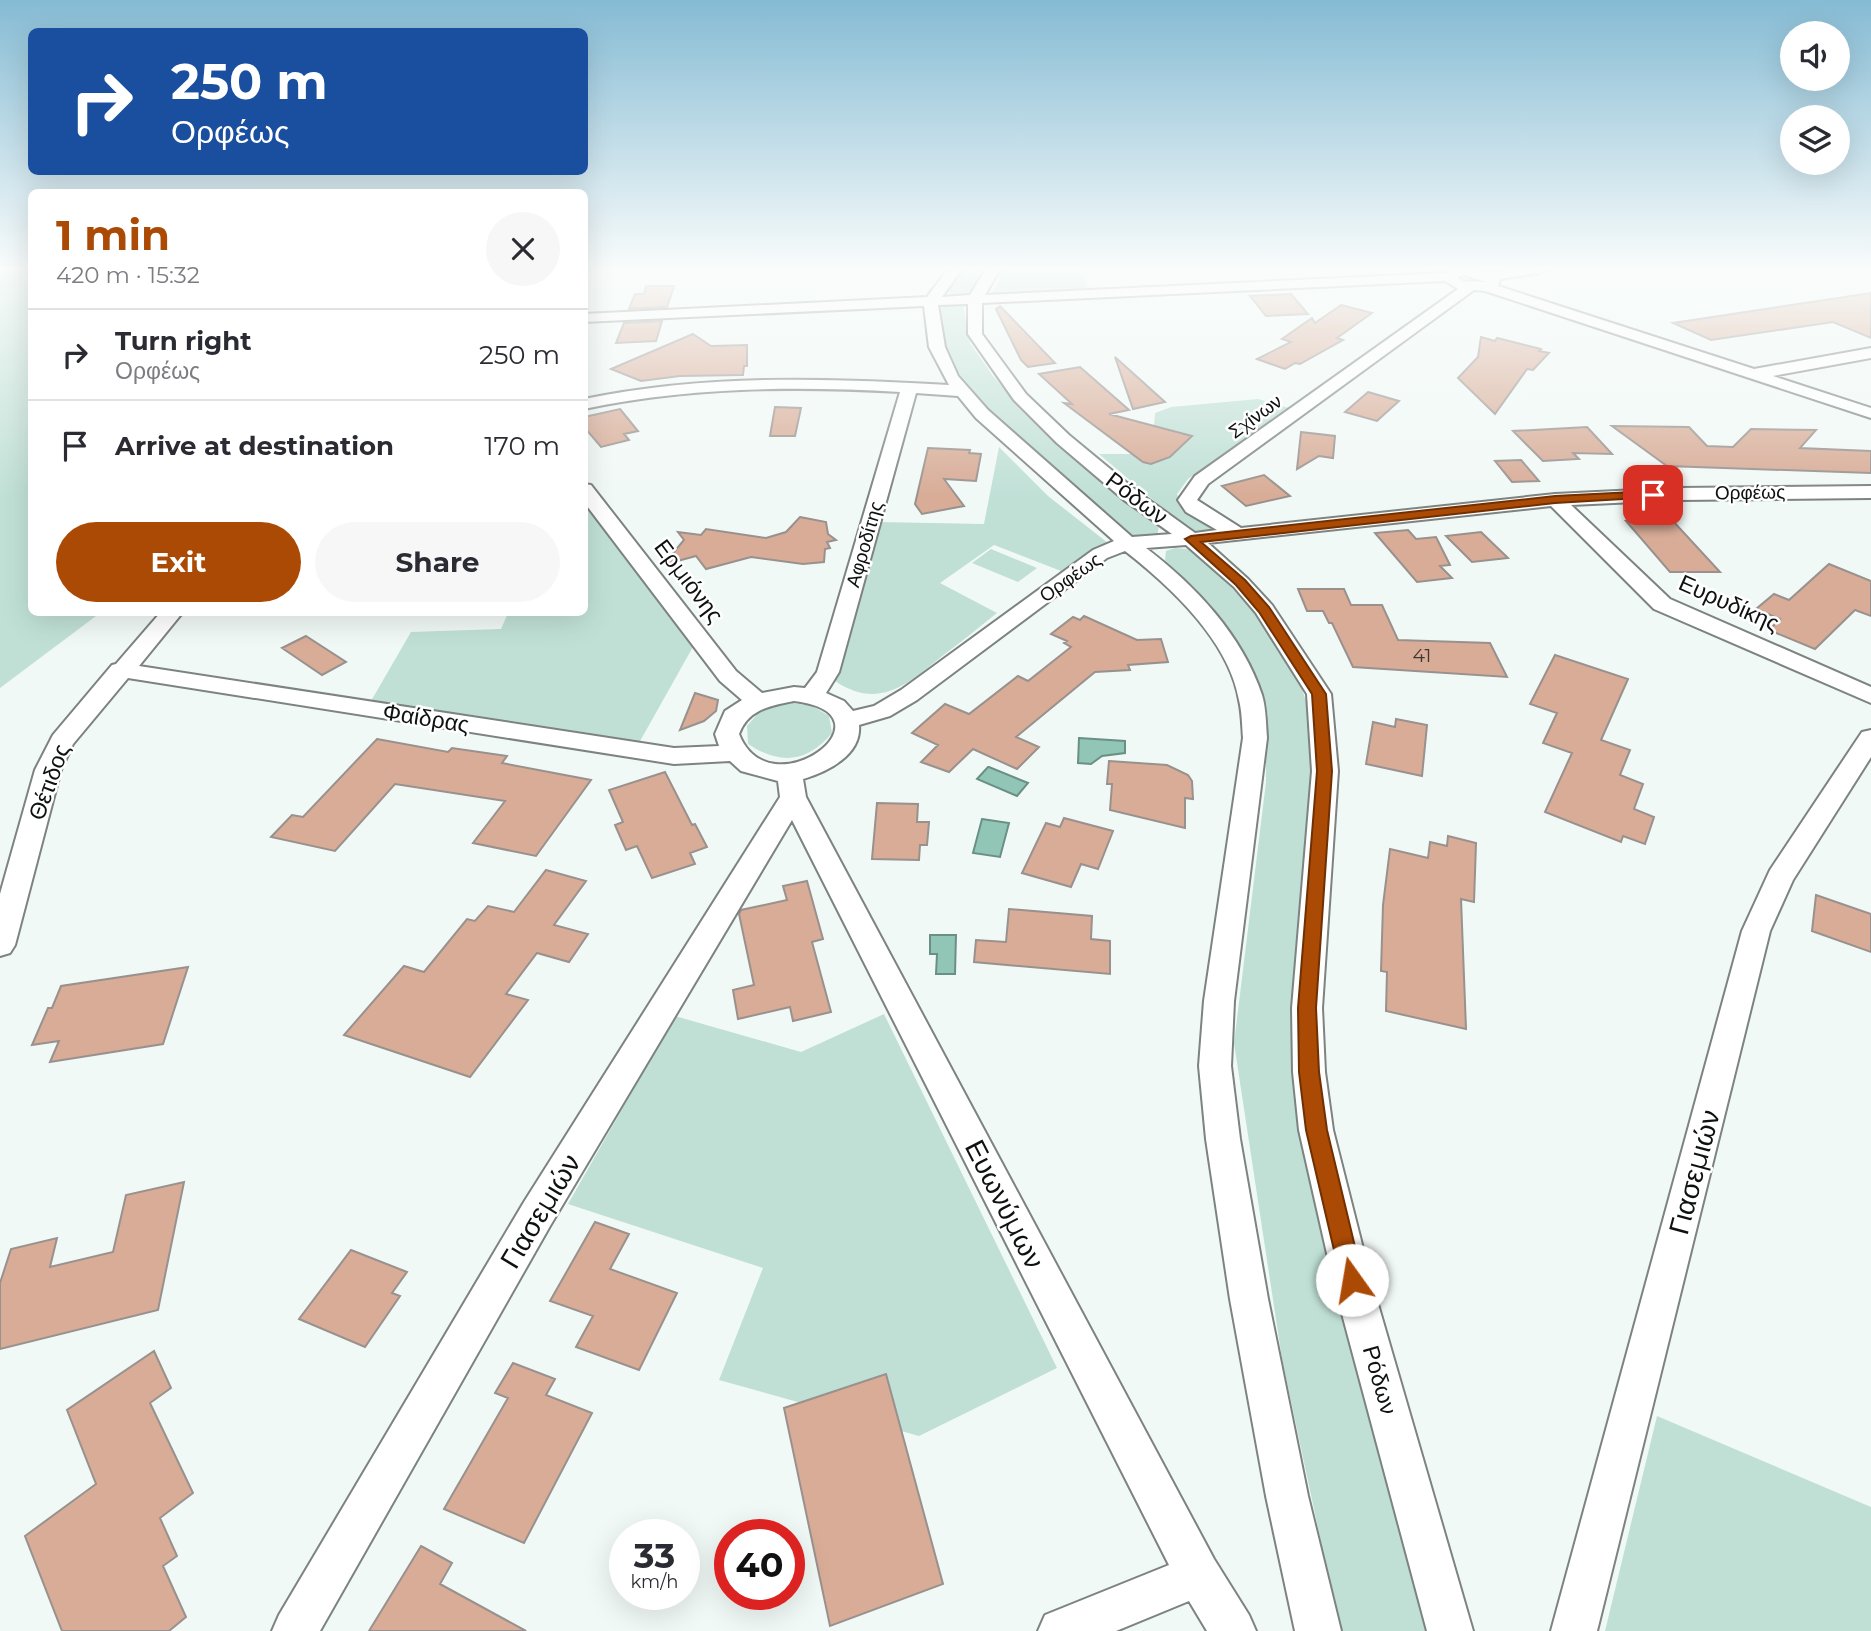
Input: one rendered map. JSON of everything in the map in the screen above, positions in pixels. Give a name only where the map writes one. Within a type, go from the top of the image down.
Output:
[{"type":"street","name":"Ρόδων","points":[[936,345],[960,391],[1016,446],[1127,543],[1164,571],[1198,606],[1237,660],[1251,698],[1255,738],[1219,1001],[1215,1066],[1223,1139],[1249,1299],[1287,1496],[1318,1631]]},
{"type":"street","name":"Ρόδων","points":[[983,345],[1020,397],[1063,439],[1131,496],[1191,539],[1241,583],[1264,610],[1319,694],[1325,771],[1307,1008],[1309,1072],[1316,1130],[1352,1280],[1450,1631]]},
{"type":"street","name":"Σχίνων","points":[[1236,533],[1193,508],[1187,500],[1189,493],[1201,480],[1386,345]]},
{"type":"street","points":[[1671,345],[1871,413]]},
{"type":"street","points":[[1754,374],[1871,353]]},
{"type":"street","points":[[588,403],[639,392],[746,384],[960,391]]},
{"type":"street","name":"Αφροδίτης","points":[[812,696],[828,672],[909,388]]},
{"type":"street","name":"Ορφέως","points":[[846,721],[882,711],[909,695],[1100,554],[1127,543],[1191,539],[1555,500],[1704,493],[1871,492]]},
{"type":"street","name":"Ερμιόνης","points":[[588,494],[728,676],[757,701]]},
{"type":"street","name":"Ευρυδίκης","points":[[1555,500],[1662,604],[1871,696]]},
{"type":"street","name":"Θέτιδος","points":[[1,938],[48,770],[62,741],[120,670],[169,616]]},
{"type":"street","name":"Φαίδρας","points":[[120,670],[674,756],[732,753]]},
{"type":"street","points":[[794,694],[812,696],[834,705],[846,721],[848,732],[836,753],[807,768],[791,784],[743,763],[732,753],[727,742],[727,730],[743,709],[757,701],[794,694]]},
{"type":"street","name":"Γιασεμιών","points":[[1574,1631],[1756,931],[1780,877],[1871,738]]},
{"type":"street","name":"Ευωνύμων","points":[[791,784],[1198,1575],[1233,1631]]},
{"type":"street","name":"Γιασεμιών","points":[[295,1631],[791,784]]},
{"type":"street","points":[[1061,1631],[1198,1575]]},
{"type":"shaded area","points":[[0,345],[28,345],[28,616],[96,616],[0,688]]},
{"type":"shaded area","points":[[944,345],[971,345],[993,376],[1023,410],[1159,526],[1157,537],[1131,536],[987,408],[962,379]]},
{"type":"shaded area","points":[[1258,399],[1289,408],[1188,479],[1177,494],[1183,508],[1217,530],[1192,533],[1099,454],[1152,454],[1155,413],[1171,407]]},
{"type":"shaded area","points":[[999,447],[1048,496],[1108,543],[1061,571],[994,545],[940,583],[997,613],[904,685],[878,694],[851,689],[835,681],[879,522],[984,524]]},
{"type":"shaded area","points":[[588,501],[694,645],[639,743],[371,701],[411,632],[501,629],[507,616],[588,616]]},
{"type":"shaded area","points":[[1175,548],[1187,549],[1200,555],[1255,612],[1296,671],[1309,710],[1312,781],[1295,952],[1292,1048],[1324,1232],[1426,1631],[1340,1631],[1282,1359],[1234,1043],[1266,782],[1266,708],[1243,651],[1206,601],[1165,560],[1166,551]]},
{"type":"shaded area","points":[[991,549],[1037,568],[1018,582],[972,563]]},
{"type":"shaded area","points":[[785,703],[811,705],[829,716],[832,733],[813,750],[793,758],[771,755],[748,744],[747,726],[760,711]]},
{"type":"shaded area","points":[[1079,738],[1125,741],[1125,753],[1102,756],[1091,764],[1078,763]]},
{"type":"shaded area","points":[[988,767],[1028,783],[1017,796],[977,779]]},
{"type":"shaded area","points":[[982,819],[1009,823],[1000,857],[973,853]]},
{"type":"shaded area","points":[[930,935],[956,935],[955,974],[936,974],[937,954],[930,954]]},
{"type":"shaded area","points":[[884,1014],[1057,1368],[919,1436],[719,1380],[763,1268],[568,1204],[675,1016],[801,1052]]},
{"type":"shaded area","points":[[1657,1416],[1871,1507],[1871,1631],[1605,1631]]},
{"type":"building","points":[[667,345],[747,345],[747,366],[744,366],[743,375],[680,376],[641,381],[611,369]]},
{"type":"building","points":[[1014,345],[1038,345],[1055,363],[1028,367]]},
{"type":"building","points":[[1285,345],[1334,345],[1285,369],[1257,359]]},
{"type":"building","points":[[1480,345],[1525,345],[1549,353],[1533,370],[1527,369],[1495,414],[1458,378],[1478,357]]},
{"type":"building","points":[[1115,357],[1165,402],[1133,409]]},
{"type":"building","points":[[1080,367],[1129,410],[1109,414],[1192,436],[1170,457],[1151,464],[1143,462],[1064,403],[1072,404],[1039,374]]},
{"type":"building","points":[[1368,392],[1399,401],[1377,421],[1345,412]]},
{"type":"building","points":[[775,407],[801,408],[795,436],[770,436]]},
{"type":"building","points":[[620,409],[638,431],[624,434],[629,440],[601,447],[588,432],[588,416]]},
{"type":"building","points":[[1612,426],[1689,427],[1707,446],[1733,447],[1751,429],[1816,430],[1800,448],[1871,451],[1871,473],[1667,466]]},
{"type":"building","points":[[1587,427],[1612,454],[1573,453],[1579,459],[1543,461],[1513,431]]},
{"type":"building","points":[[1301,432],[1335,436],[1333,458],[1319,456],[1297,469]]},
{"type":"building","points":[[928,448],[970,450],[969,453],[981,454],[976,481],[944,479],[964,506],[922,514],[915,504]]},
{"type":"building","points":[[1521,460],[1539,481],[1512,482],[1495,461]]},
{"type":"building","points":[[1264,475],[1290,496],[1246,506],[1222,486]]},
{"type":"building","points":[[800,517],[826,522],[828,534],[836,540],[827,542],[830,548],[825,549],[824,562],[803,564],[751,557],[706,569],[696,556],[663,565],[684,540],[678,532],[701,535],[706,529],[766,538],[786,532]]},
{"type":"building","points":[[1626,521],[1673,521],[1720,572],[1670,572]]},
{"type":"building","points":[[1408,530],[1416,539],[1436,537],[1450,565],[1440,566],[1452,578],[1417,582],[1375,533]]},
{"type":"building","points":[[1481,532],[1508,558],[1472,562],[1446,536]]},
{"type":"building","points":[[1829,564],[1871,581],[1871,616],[1855,610],[1815,649],[1769,630],[1780,619],[1756,609],[1774,594],[1789,600]]},
{"type":"building","points":[[1298,589],[1344,589],[1351,605],[1382,605],[1398,640],[1490,643],[1507,677],[1353,667],[1332,623],[1329,623],[1323,611],[1307,611]]},
{"type":"building","points":[[1084,616],[1137,640],[1161,639],[1168,662],[1128,665],[1130,670],[1095,672],[1016,737],[1039,747],[1017,769],[973,749],[949,772],[921,762],[938,745],[912,733],[945,704],[969,714],[1018,676],[1028,681],[1071,647],[1064,643],[1067,641],[1051,634],[1073,617],[1080,620]]},
{"type":"building","points":[[306,636],[346,662],[322,675],[282,648]]},
{"type":"building","points":[[1555,655],[1628,679],[1601,740],[1630,750],[1620,775],[1643,784],[1634,809],[1654,817],[1645,844],[1623,836],[1621,842],[1545,812],[1572,753],[1543,743],[1557,713],[1530,704]]},
{"type":"building","points":[[695,693],[718,700],[716,711],[704,721],[680,730]]},
{"type":"building","points":[[1396,719],[1427,725],[1422,776],[1366,764],[1373,722],[1395,727]]},
{"type":"building","points":[[377,739],[448,752],[452,748],[507,756],[502,763],[591,780],[536,856],[473,843],[505,801],[395,784],[335,851],[271,837],[292,815],[303,817]]},
{"type":"building","points":[[1109,761],[1167,765],[1188,775],[1192,781],[1193,799],[1185,798],[1185,828],[1110,810],[1112,784],[1107,784]]},
{"type":"building","points":[[665,772],[692,825],[695,824],[707,847],[690,853],[695,864],[652,878],[637,846],[626,850],[615,825],[623,822],[609,790]]},
{"type":"building","points":[[877,803],[918,804],[917,822],[929,822],[927,845],[920,845],[919,860],[872,859]]},
{"type":"building","points":[[1064,818],[1113,831],[1098,869],[1081,864],[1071,887],[1022,873],[1046,823],[1060,827]]},
{"type":"building","points":[[1448,836],[1476,843],[1474,902],[1461,899],[1466,1029],[1386,1011],[1387,972],[1381,971],[1383,905],[1390,849],[1428,858],[1430,842],[1447,846]]},
{"type":"building","points":[[546,870],[586,881],[554,925],[588,934],[569,962],[537,953],[506,994],[528,1000],[470,1077],[344,1035],[404,966],[424,972],[467,919],[475,921],[488,906],[514,912]]},
{"type":"building","points":[[807,881],[823,939],[812,942],[831,1012],[793,1021],[790,1007],[738,1019],[733,990],[754,985],[739,914],[741,910],[787,900],[783,886]]},
{"type":"building","points":[[1816,895],[1871,914],[1871,952],[1812,931]]},
{"type":"building","points":[[1009,909],[1092,916],[1091,939],[1110,941],[1110,974],[974,962],[976,940],[1006,942]]},
{"type":"building","points":[[188,967],[163,1044],[50,1062],[59,1041],[32,1045],[61,986]]},
{"type":"building","points":[[184,1182],[158,1310],[0,1349],[0,1283],[11,1249],[57,1238],[50,1267],[113,1252],[126,1195]]},
{"type":"building","points":[[595,1222],[629,1234],[610,1269],[677,1293],[639,1370],[576,1347],[593,1316],[550,1301]]},
{"type":"building","points":[[351,1250],[407,1272],[392,1293],[400,1296],[365,1347],[299,1319]]},
{"type":"building","points":[[154,1351],[171,1388],[150,1403],[193,1493],[160,1518],[177,1556],[163,1566],[186,1617],[169,1631],[62,1631],[25,1536],[96,1484],[67,1410]]},
{"type":"building","points":[[513,1363],[555,1379],[546,1395],[592,1413],[524,1543],[444,1509],[508,1398],[495,1393]]},
{"type":"building","points":[[886,1374],[943,1584],[830,1626],[784,1408]]},
{"type":"building","points":[[421,1546],[452,1563],[440,1584],[526,1631],[369,1631]]},
{"type":"route","points":[[1352,1280],[1316,1130],[1309,1072],[1307,1008],[1325,771],[1319,694],[1264,610],[1241,583],[1191,539],[1555,500],[1653,495]]}]
